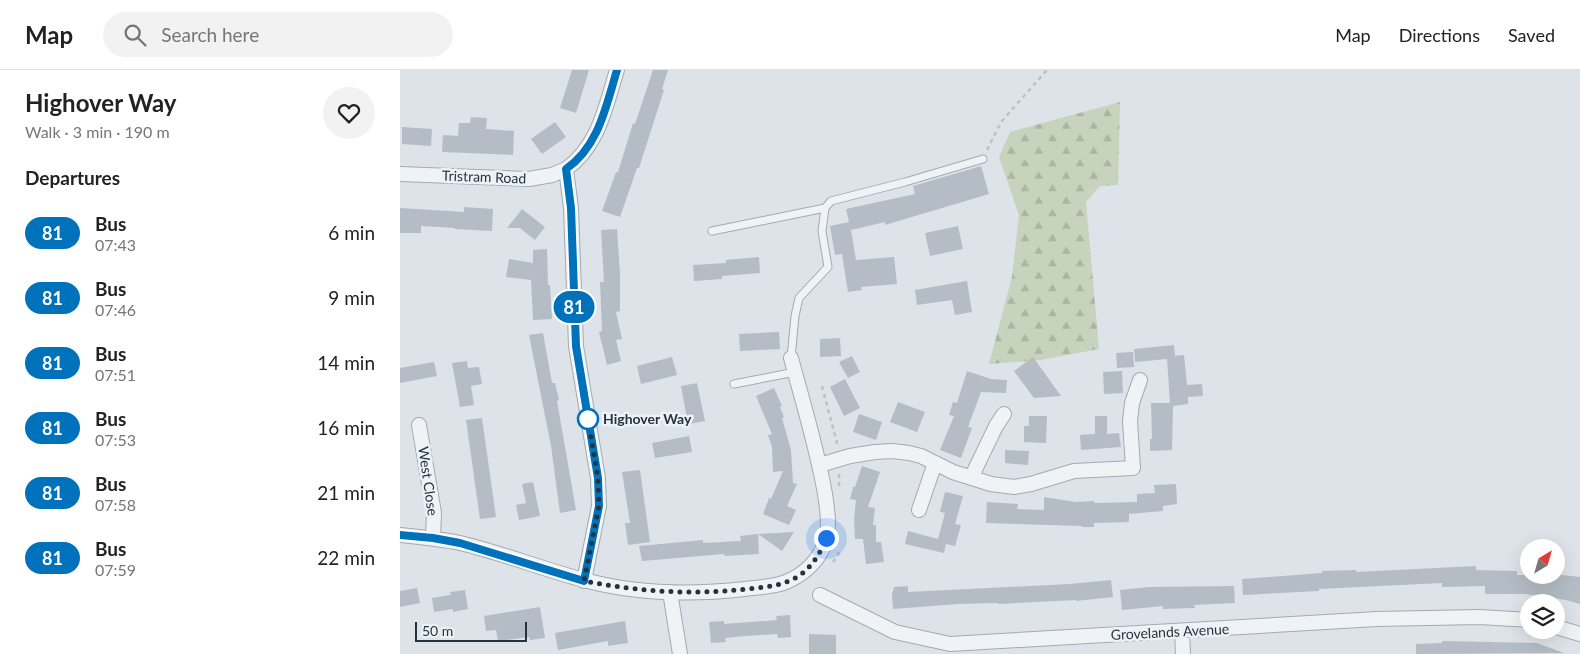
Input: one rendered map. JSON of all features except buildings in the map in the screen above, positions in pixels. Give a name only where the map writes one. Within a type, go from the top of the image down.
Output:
[{"type":"street","points":[[584,581],[599,506],[598,478],[576,346],[571,208],[566,169],[587,148],[596,135],[617,70]]},
{"type":"street","name":"Tristram Road","points":[[400,174],[532,178],[566,169]]},
{"type":"street","points":[[400,535],[460,543],[584,581],[646,591],[731,591],[784,583],[813,564],[822,550],[826,538],[828,518],[820,465],[791,358]]},
{"type":"street","points":[[820,465],[850,456],[892,451],[915,454],[953,472],[991,484],[1014,487],[1074,471],[1133,468],[1130,421],[1132,403],[1140,380]]},
{"type":"street","points":[[971,478],[996,426],[1004,414]]},
{"type":"street","name":"West Close","points":[[419,425],[434,513],[433,538]]},
{"type":"street","points":[[919,510],[936,463]]},
{"type":"street","points":[[670,592],[680,654]]},
{"type":"street","name":"Grovelands Avenue","points":[[820,595],[894,632],[950,649],[1182,631],[1377,619],[1479,617],[1520,619]]},
{"type":"street","points":[[1565,630],[1580,634]]},
{"type":"street","points":[[1182,631],[1183,654]]},
{"type":"lane","points":[[791,358],[795,316],[799,298],[828,267],[822,231],[825,208],[831,201],[983,159]]},
{"type":"lane","points":[[712,231],[825,208]]},
{"type":"lane","points":[[734,384],[795,372]]},
{"type":"path","points":[[983,159],[1001,122],[1047,70]]},
{"type":"path","points":[[822,386],[838,442],[840,494]]},
{"type":"path","points":[[831,565],[838,556],[840,544]]},
{"type":"green space","points":[[1120,102],[1118,185],[1100,186],[1086,202],[1099,349],[1041,360],[989,364],[1012,277],[1019,215],[999,157],[1010,132]]},
{"type":"bus line","name":"81","points":[[400,535],[460,543],[584,581],[594,540],[599,506],[598,478],[576,346],[571,208],[566,169],[575,162],[596,135],[617,70]]},
{"type":"place","name":"Highover Way","points":[[588,419]]},
{"type":"route","points":[[588,419],[598,478],[599,506],[594,540],[584,581],[646,591],[692,593],[731,591],[769,586],[796,578],[813,564],[822,550],[826,538]]}]
